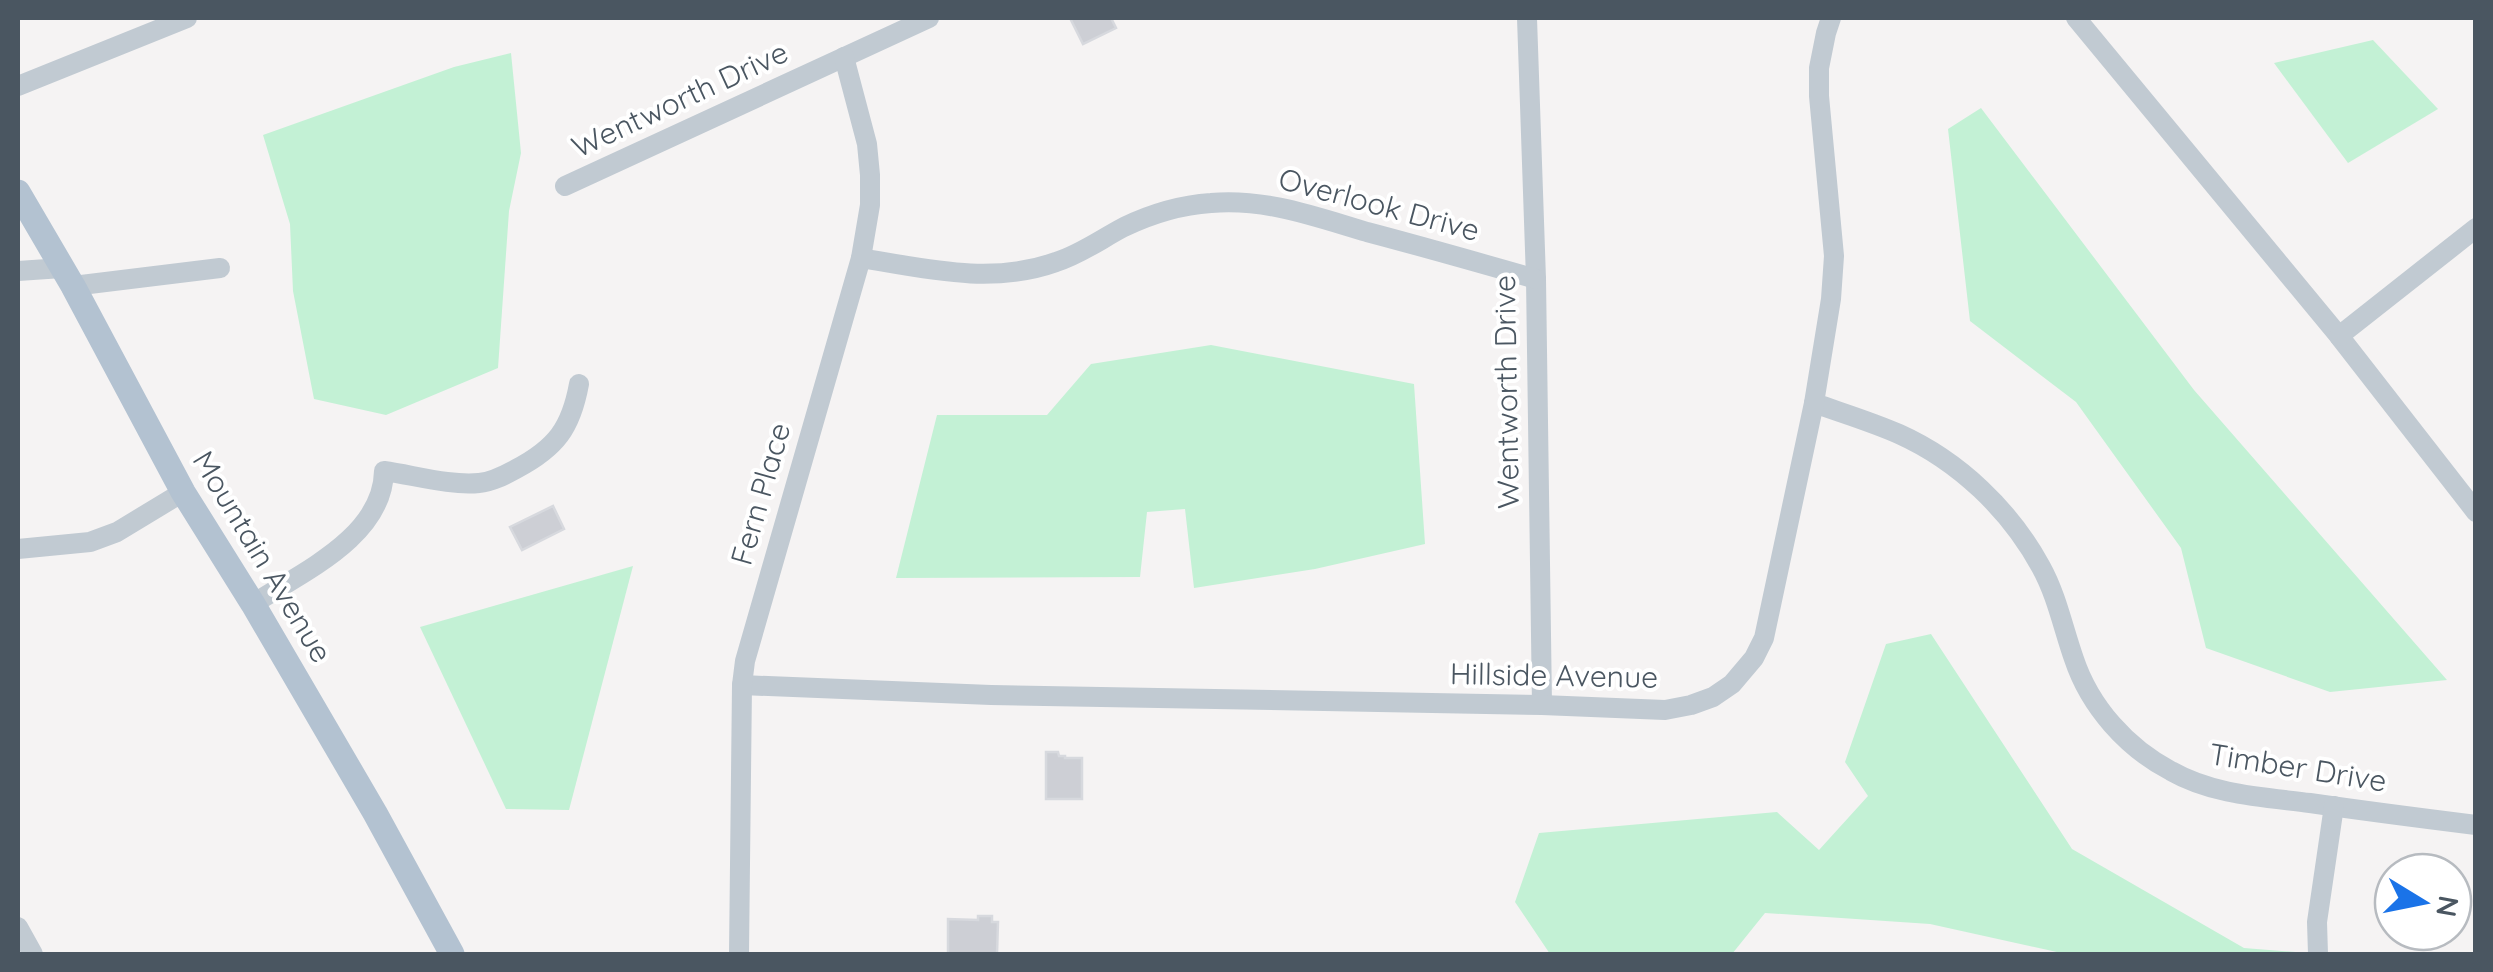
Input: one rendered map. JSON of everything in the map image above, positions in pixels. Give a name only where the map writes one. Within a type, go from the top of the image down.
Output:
[{"type":"main road","name":"Mountain Avenue","points":[[18,192],[183,492],[375,813],[452,954]]},
{"type":"street","points":[[18,86],[187,18]]},
{"type":"street","name":"Wentworth Drive","points":[[566,186],[928,18]]},
{"type":"street","name":"Wentworth Drive","points":[[1527,18],[1536,279],[1542,705]]},
{"type":"street","name":"Hillside Avenue","points":[[742,684],[991,695],[1680,708],[1712,697],[1748,668],[1764,638],[1814,403],[1834,256],[1820,96],[1822,50],[1831,18]]},
{"type":"street","points":[[2076,18],[2339,336],[2476,512]]},
{"type":"street","name":"Fern Place","points":[[739,954],[745,661],[862,258],[870,205],[867,144],[844,57]]},
{"type":"street","name":"Overlook Drive","points":[[862,258],[958,274],[1006,274],[1054,263],[1119,229],[1165,211],[1238,202],[1290,210],[1536,279]]},
{"type":"street","points":[[2339,336],[2476,228]]},
{"type":"street","points":[[18,271],[68,277],[220,268]]},
{"type":"street","points":[[253,604],[357,534],[375,508],[384,486],[384,471],[479,483],[495,479],[530,461],[560,436],[575,404],[579,384]]},
{"type":"street","name":"Timber Drive","points":[[1814,403],[1901,435],[1930,450],[1969,479],[2004,514],[2041,567],[2055,596],[2082,680],[2106,716],[2136,748],[2172,772],[2212,788],[2476,825]]},
{"type":"street","points":[[18,549],[90,542],[117,532],[183,492]]},
{"type":"street","points":[[2318,954],[2316,922],[2334,806]]},
{"type":"street","points":[[18,927],[33,954]]},
{"type":"green space","points":[[2373,40],[2438,109],[2348,163],[2274,63]]},
{"type":"green space","points":[[511,53],[521,153],[509,211],[498,368],[386,415],[314,399],[293,291],[290,224],[263,135],[454,67]]},
{"type":"green space","points":[[1981,108],[2194,390],[2447,680],[2330,692],[2206,648],[2181,548],[2076,402],[1970,321],[1948,129]]},
{"type":"green space","points":[[1211,345],[1414,384],[1425,544],[1315,569],[1194,588],[1185,509],[1147,512],[1140,577],[896,578],[937,415],[1047,415],[1091,364]]},
{"type":"green space","points":[[633,566],[569,810],[506,809],[420,627]]},
{"type":"green space","points":[[1931,634],[2072,849],[2244,948],[2321,954],[2066,954],[1930,924],[1765,913],[1732,954],[1550,954],[1515,902],[1539,833],[1777,812],[1819,850],[1868,796],[1845,762],[1886,644]]},
{"type":"building","points":[[1070,18],[1111,18],[1116,28],[1083,44]]},
{"type":"building","points":[[553,506],[564,529],[522,550],[510,527]]},
{"type":"building","points":[[1046,752],[1082,758],[1082,799],[1046,799]]},
{"type":"building","points":[[978,916],[992,916],[992,922],[998,922],[997,954],[948,953],[948,919],[978,920]]}]
